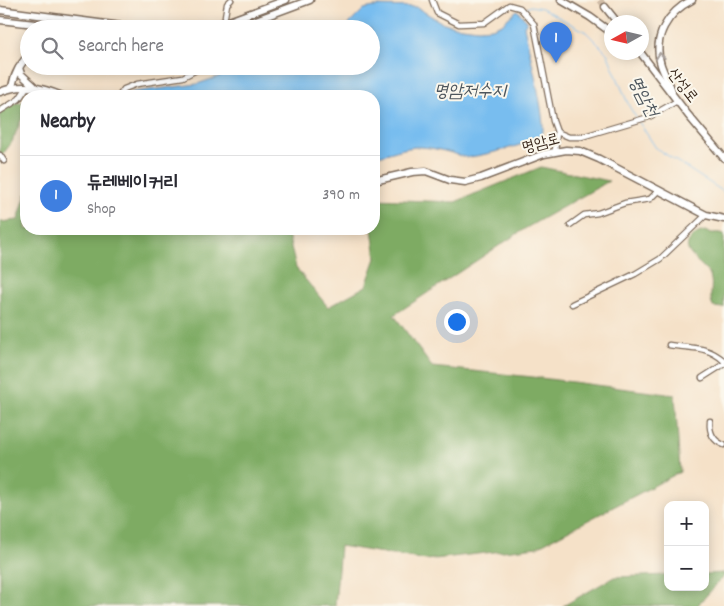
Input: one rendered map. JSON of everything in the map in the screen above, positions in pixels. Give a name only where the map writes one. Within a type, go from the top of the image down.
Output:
[{"type":"street","points":[[225,16],[227,4],[231,0]]},
{"type":"street","points":[[231,20],[268,3],[286,0]]},
{"type":"street","points":[[256,20],[310,0]]},
{"type":"street","points":[[432,0],[438,13],[459,24],[484,23],[509,5],[520,8],[534,24],[553,121],[558,132],[555,152]]},
{"type":"street","points":[[561,0],[604,27]]},
{"type":"street","points":[[558,132],[569,136],[581,137],[649,117],[677,101],[661,64],[658,44],[667,20],[676,10],[692,0]]},
{"type":"street","points":[[605,7],[611,15]]},
{"type":"street","points":[[0,10],[76,20]]},
{"type":"street","points":[[0,20],[20,22]]},
{"type":"street","name":"산성로","points":[[647,62],[724,158]]},
{"type":"street","points":[[12,87],[19,68]]},
{"type":"street","points":[[22,75],[34,86],[45,90]]},
{"type":"street","points":[[123,90],[137,84],[187,75]]},
{"type":"street","points":[[0,92],[12,87],[34,86]]},
{"type":"street","points":[[0,111],[20,96]]},
{"type":"street","name":"명암로","points":[[380,180],[412,172],[426,171],[450,180],[465,182],[555,152],[566,150],[580,151],[706,215],[724,220]]},
{"type":"street","points":[[0,155],[4,161]]},
{"type":"street","points":[[570,225],[584,215],[598,213],[625,203],[650,199],[658,190]]},
{"type":"street","points":[[572,304],[635,274],[660,258],[706,215]]},
{"type":"street","points":[[669,345],[683,348],[696,347],[712,352],[724,362],[702,378]]},
{"type":"street","points":[[710,421],[710,434],[716,442],[724,445]]},
{"type":"green space","points":[[20,102],[20,123],[12,142],[0,158],[0,106]]},
{"type":"green space","points":[[541,167],[609,181],[526,228],[394,315],[432,367],[533,377],[675,395],[680,472],[537,547],[426,560],[340,546],[335,606],[0,606],[0,222],[18,220],[20,214],[20,235],[288,235],[296,268],[328,307],[366,286],[376,258],[373,235],[380,235],[380,199],[455,202]]},
{"type":"green space","points":[[705,231],[724,234],[724,308],[713,307],[710,276],[691,255],[687,246],[696,234]]},
{"type":"green space","points":[[724,573],[724,576],[697,606],[563,606],[614,577],[664,575],[664,591],[709,591],[709,574]]},
{"type":"water","name":"명암저수지","points":[[379,6],[416,7],[441,22],[454,26],[478,29],[492,28],[502,24],[517,10],[527,21],[524,26],[540,100],[542,135],[530,142],[472,157],[418,147],[380,155],[380,90],[149,90],[197,84],[224,75],[380,75],[380,20],[353,20],[364,9]]},
{"type":"waterway","name":"명암천","points":[[525,10],[530,6],[542,8],[586,32],[607,53],[629,106],[637,119]]},
{"type":"waterway","name":"명암천","points":[[639,122],[656,148],[724,192]]},
{"type":"tunnel","points":[[600,0],[605,7]]},
{"type":"place","name":"듀레베이커리","points":[[556,63]]}]
